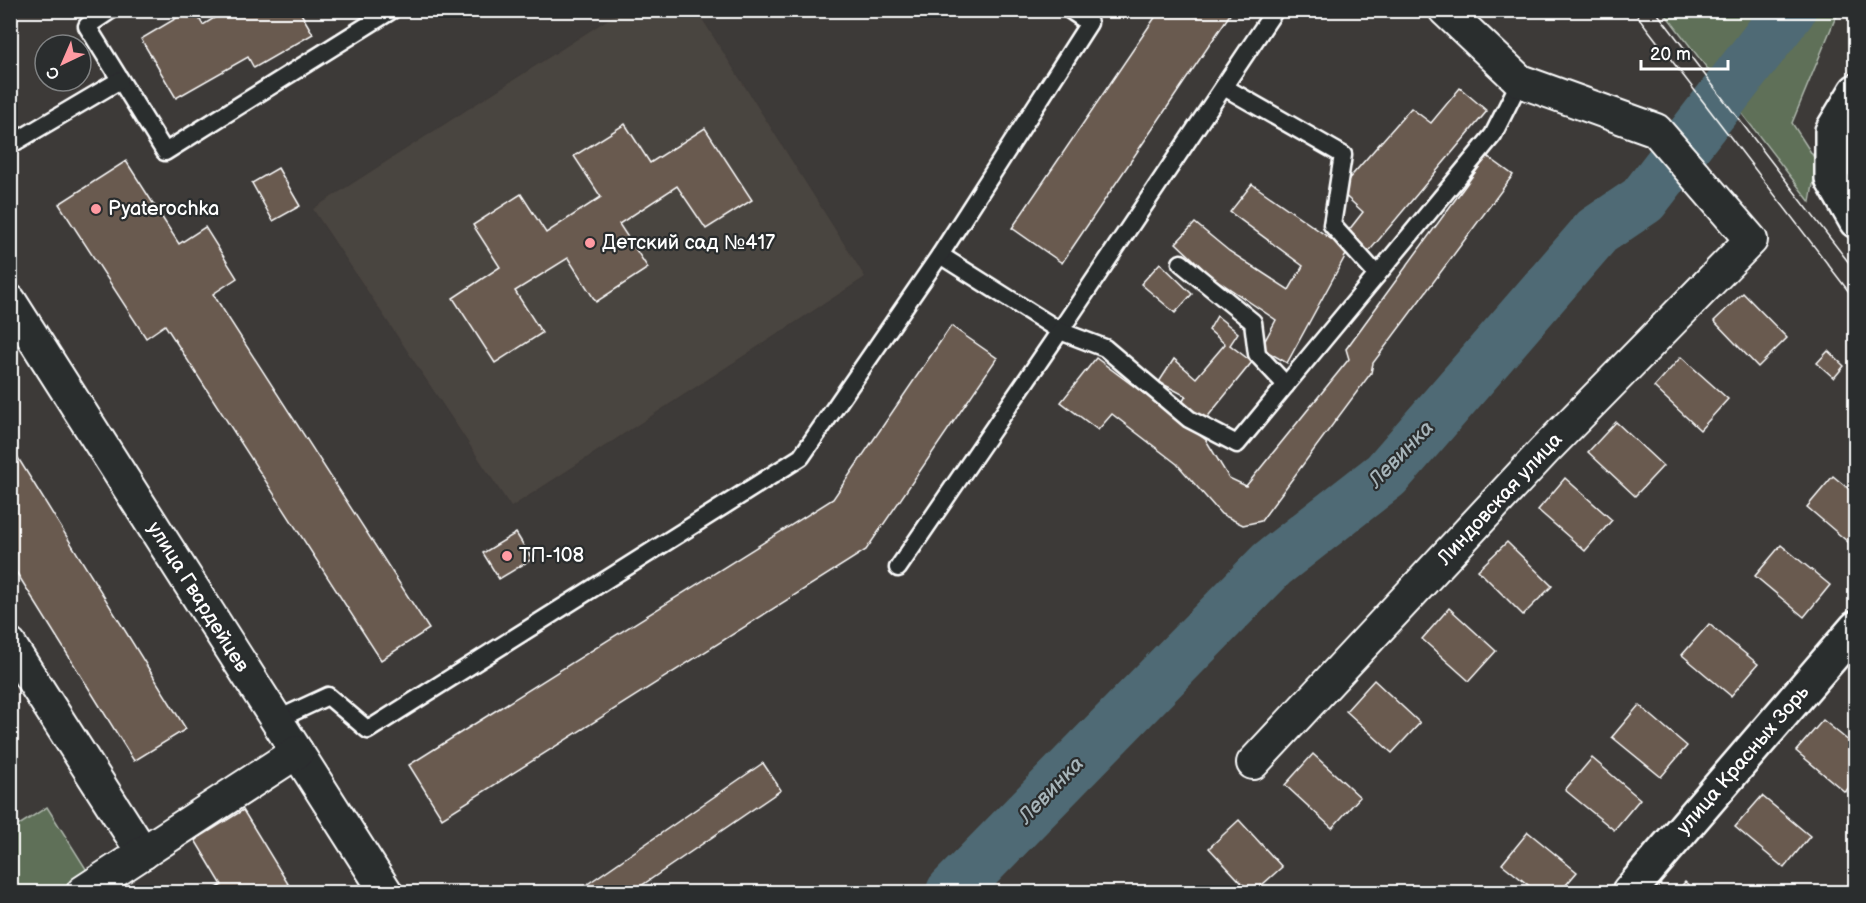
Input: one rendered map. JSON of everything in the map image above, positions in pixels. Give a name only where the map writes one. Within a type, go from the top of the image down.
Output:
[{"type":"street","points":[[1445,10],[1520,81]]},
{"type":"street","name":"Линдовская улица","points":[[1253,763],[1544,451],[1751,240],[1656,130],[1520,81]]},
{"type":"street","points":[[1856,91],[1832,131],[1832,179],[1856,221]]},
{"type":"street","name":"улица Гвардейцев","points":[[10,301],[386,892]]},
{"type":"street","name":"улица Красных Зорь","points":[[1629,892],[1856,628]]},
{"type":"street","points":[[10,645],[143,853]]},
{"type":"street","points":[[83,892],[297,752]]},
{"type":"lane","points":[[111,10],[87,26],[165,152],[392,10]]},
{"type":"lane","points":[[276,720],[328,696],[368,730],[801,457],[940,255],[1089,23],[1070,10]]},
{"type":"lane","points":[[898,568],[1275,10]]},
{"type":"lane","points":[[10,145],[120,80]]},
{"type":"lane","points":[[940,255],[1060,331],[1105,348],[1189,418],[1237,444],[1493,135],[1520,81]]},
{"type":"lane","points":[[1224,87],[1343,155],[1332,225],[1377,276]]},
{"type":"lane","points":[[1181,263],[1253,322],[1257,354],[1286,385]]},
{"type":"shaded area","name":"Детский сад №417","points":[[621,11],[697,11],[865,277],[511,507],[313,209]]},
{"type":"green space","points":[[1663,11],[1842,11],[1835,19],[1792,123],[1817,162],[1810,202]]},
{"type":"green space","points":[[47,807],[88,872],[58,892],[16,892],[11,884],[11,830]]},
{"type":"building","points":[[190,10],[194,10],[203,25],[227,10],[299,10],[313,34],[254,68],[248,57],[176,98],[141,39]]},
{"type":"building","points":[[1160,10],[1233,10],[1062,263],[1012,228]]},
{"type":"building","points":[[1460,88],[1487,111],[1366,255],[1345,235],[1363,212],[1339,190],[1411,108],[1431,123]]},
{"type":"building","points":[[625,124],[650,163],[705,128],[752,200],[706,229],[677,186],[619,224],[648,268],[596,302],[568,258],[515,291],[542,333],[495,363],[453,298],[500,267],[473,225],[521,194],[546,233],[601,197],[574,156]]},
{"type":"building","points":[[1487,156],[1513,175],[1373,363],[1371,373],[1261,521],[1243,525],[1221,514],[1177,464],[1112,414],[1098,430],[1061,402],[1096,358],[1206,440],[1229,478],[1246,486],[1349,359],[1346,349]]},
{"type":"building","points":[[126,161],[179,244],[205,227],[237,278],[213,294],[429,629],[381,660],[165,325],[146,338],[59,204]]},
{"type":"building","points":[[278,168],[300,206],[273,221],[252,183]]},
{"type":"building","points":[[1252,184],[1348,251],[1287,363],[1261,348],[1276,320],[1211,276],[1176,243],[1195,223],[1229,251],[1289,290],[1303,266],[1230,212]]},
{"type":"building","points":[[1160,263],[1192,294],[1175,313],[1141,284]]},
{"type":"building","points":[[1743,293],[1787,338],[1758,367],[1714,321]]},
{"type":"building","points":[[1217,316],[1238,333],[1230,345],[1252,362],[1205,420],[1181,404],[1186,396],[1159,382],[1174,359],[1196,378],[1225,344],[1209,330]]},
{"type":"building","points":[[951,326],[997,358],[866,550],[442,818],[409,765],[833,499]]},
{"type":"building","points":[[1828,351],[1844,366],[1834,378],[1817,363]]},
{"type":"building","points":[[1681,357],[1728,399],[1700,430],[1654,387]]},
{"type":"building","points":[[1616,422],[1663,466],[1635,496],[1588,452]]},
{"type":"building","points":[[10,445],[186,729],[134,761],[10,562]]},
{"type":"building","points":[[1833,476],[1856,495],[1855,548],[1807,507]]},
{"type":"building","points":[[1565,478],[1612,520],[1585,551],[1538,510]]},
{"type":"building","name":"ТП-108","points":[[516,533],[532,559],[499,579],[483,553]]},
{"type":"building","points":[[1507,542],[1552,586],[1523,615],[1478,570]]},
{"type":"building","points":[[1781,545],[1830,585],[1804,617],[1755,576]]},
{"type":"building","points":[[1449,608],[1496,651],[1469,681],[1422,639]]},
{"type":"building","points":[[1709,624],[1758,664],[1731,696],[1682,655]]},
{"type":"building","points":[[1374,680],[1420,723],[1392,753],[1346,711]]},
{"type":"building","points":[[1639,705],[1687,746],[1661,777],[1612,737]]},
{"type":"building","points":[[1823,720],[1856,747],[1856,779],[1845,792],[1796,751]]},
{"type":"building","points":[[1313,754],[1360,797],[1332,828],[1285,785]]},
{"type":"building","points":[[1592,758],[1640,799],[1614,830],[1565,790]]},
{"type":"building","points":[[763,763],[781,790],[632,892],[576,892]]},
{"type":"building","points":[[1762,796],[1810,836],[1784,868],[1735,827]]},
{"type":"building","points":[[243,810],[293,892],[210,892],[222,885],[195,840]]},
{"type":"building","points":[[1239,820],[1282,867],[1254,892],[1250,892],[1209,848]]},
{"type":"building","points":[[1528,832],[1577,872],[1560,892],[1537,892],[1502,864]]},
{"type":"building","points":[[1685,882],[1697,892],[1676,892]]},
{"type":"waterway","name":"Левинка","points":[[952,892],[1272,564],[1386,475],[1597,231],[1643,200],[1790,10]]},
{"type":"tram line","points":[[10,18],[22,10]]},
{"type":"tram line","points":[[1633,10],[1856,301]]},
{"type":"tram line","points":[[1655,10],[1856,272]]},
{"type":"place","name":"Pyaterochka","points":[[96,209]]},
{"type":"place","name":"Детский сад №417","points":[[590,243]]},
{"type":"place","name":"ТП-108","points":[[507,556]]}]
